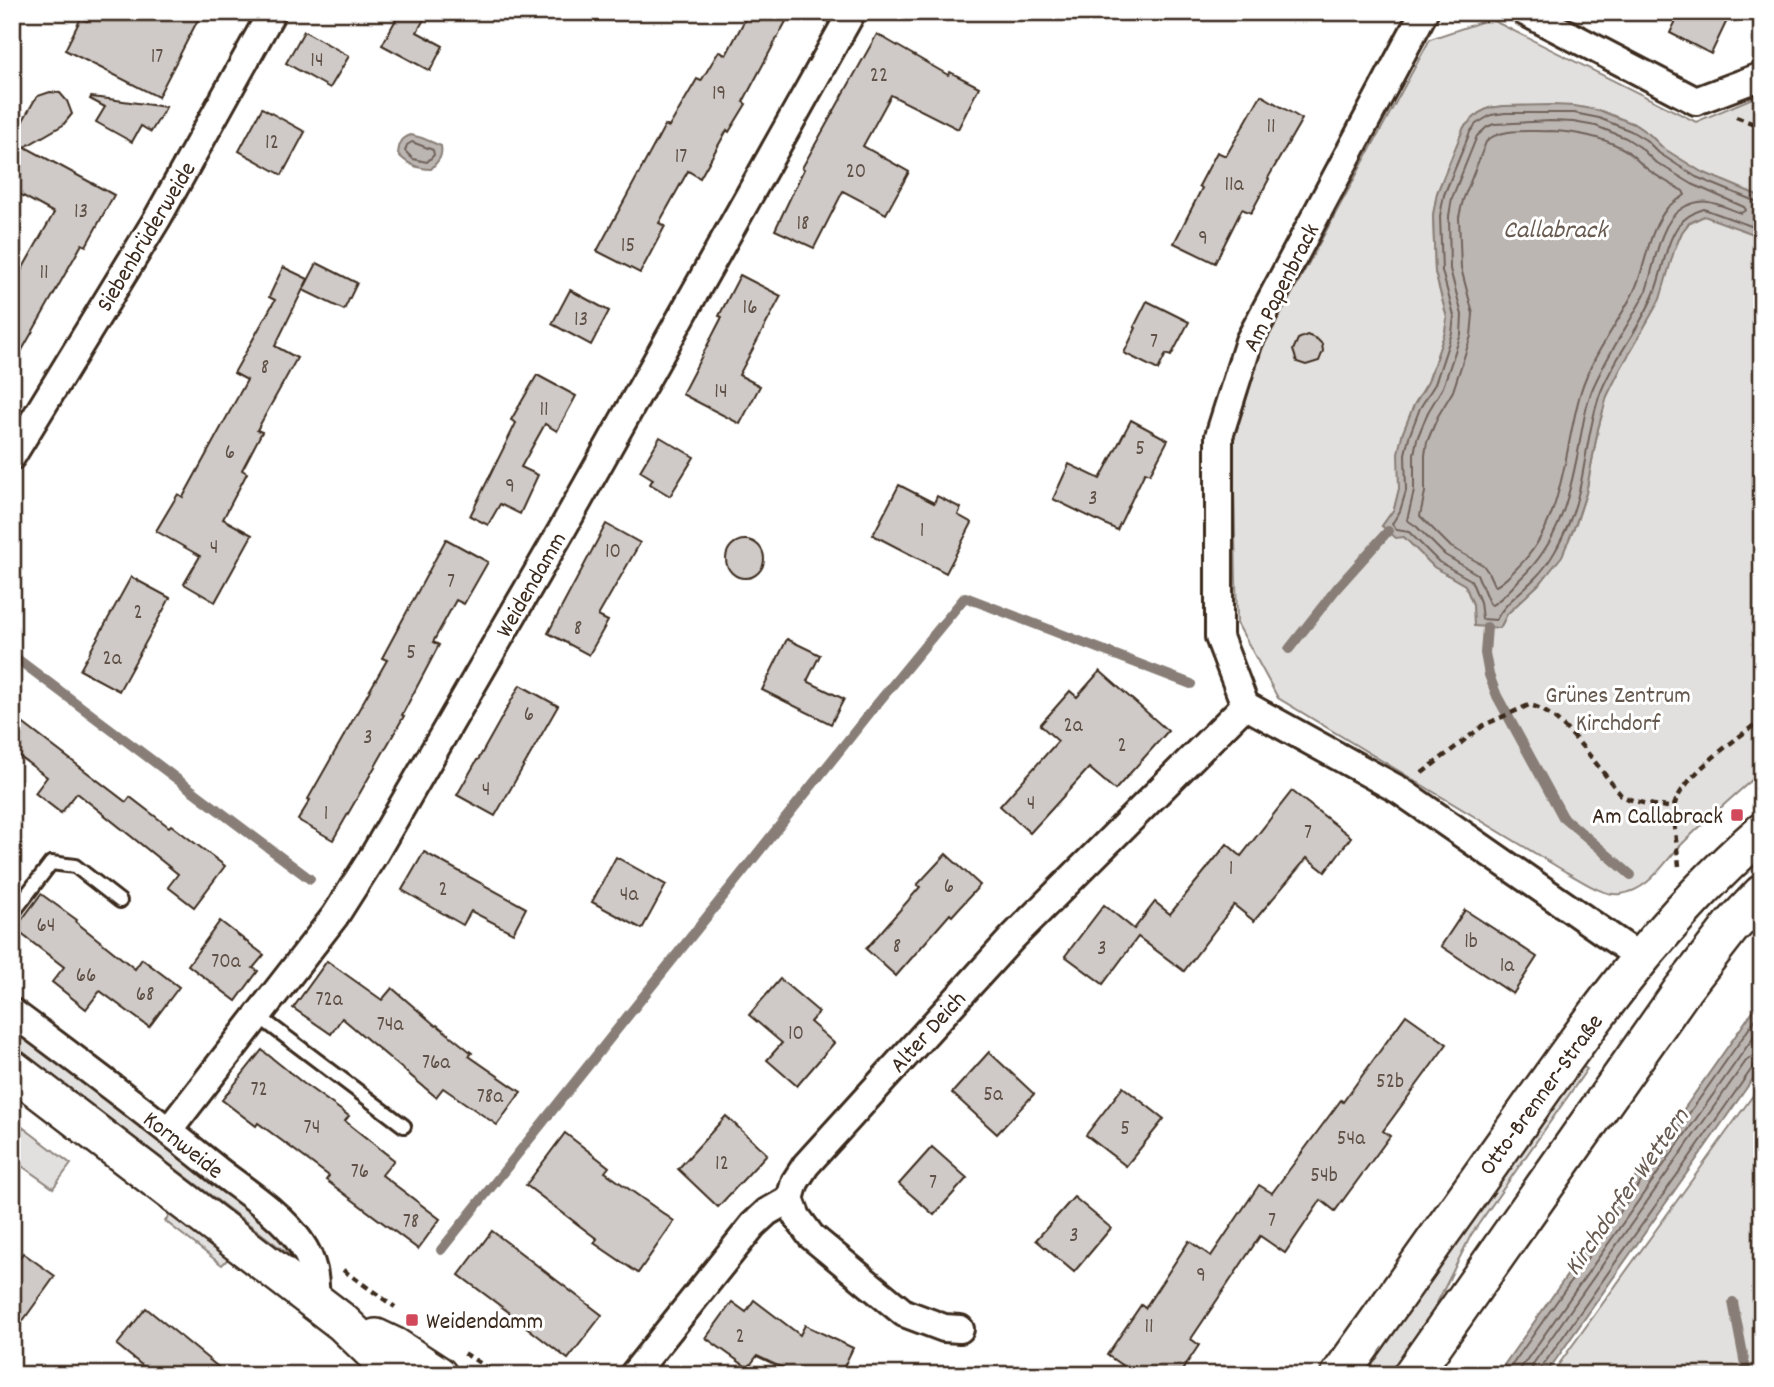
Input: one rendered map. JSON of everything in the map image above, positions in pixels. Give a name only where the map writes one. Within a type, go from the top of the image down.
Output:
[{"type":"main road","name":"Otto-Brenner-Straße","points":[[1340,1375],[1594,1017],[1702,888],[1762,832]]},
{"type":"main road","points":[[1412,1375],[1683,989],[1731,927],[1762,894]]},
{"type":"main road","points":[[1641,958],[1683,989]]},
{"type":"main road","name":"Kornweide","points":[[12,1069],[329,1313],[397,1375]]},
{"type":"main road","name":"Kornweide","points":[[329,1313],[395,1347],[438,1375]]},
{"type":"street","name":"Siebenbrüderweide","points":[[12,456],[157,219],[272,12]]},
{"type":"street","name":"Weidendamm","points":[[169,1130],[335,916],[375,853],[570,516],[852,12]]},
{"type":"street","name":"Am Papenbrack","points":[[1245,705],[1219,637],[1219,436],[1249,341],[1424,12]]},
{"type":"street","points":[[1525,12],[1696,101],[1762,76]]},
{"type":"street","points":[[1245,705],[1399,790],[1641,958]]},
{"type":"street","name":"Alter Deich","points":[[790,1199],[795,1182],[806,1165],[1013,937],[1245,705]]},
{"type":"street","name":"Kornweide","points":[[12,1012],[169,1130],[282,1221],[309,1256],[329,1313]]},
{"type":"street","points":[[633,1375],[753,1225],[767,1212],[790,1199],[797,1217],[811,1236],[904,1313],[944,1328],[960,1329]]},
{"type":"lane","points":[[12,915],[51,863],[75,866],[120,901]]},
{"type":"lane","points":[[257,1015],[404,1126]]},
{"type":"path","points":[[1399,790],[1484,725],[1529,705],[1545,710],[1567,728],[1620,795],[1639,803],[1674,808]]},
{"type":"path","points":[[1673,875],[1679,868],[1674,808],[1685,786],[1696,773],[1762,719]]},
{"type":"green space","name":"Grünes Zentrum Kirchdorf","points":[[1490,19],[1696,122],[1762,94],[1762,771],[1675,851],[1655,875],[1640,887],[1621,894],[1607,893],[1586,883],[1278,698],[1237,623],[1233,443],[1261,351],[1430,39]],"holes":[[[1504,106],[1601,111],[1634,124],[1663,148],[1704,216],[1689,223],[1682,232],[1607,396],[1586,493],[1576,524],[1542,581],[1507,614],[1500,628],[1475,625],[1473,605],[1465,585],[1434,567],[1404,537],[1382,526],[1394,509],[1399,489],[1402,435],[1414,405],[1428,382],[1445,332],[1447,318],[1435,272],[1433,215],[1437,193],[1464,127],[1479,113],[1489,108]]]},
{"type":"green space","points":[[12,1024],[277,1227],[297,1255],[295,1259],[12,1045]]},
{"type":"green space","points":[[1578,1064],[1587,1069],[1471,1235],[1430,1317],[1392,1375],[1360,1375]]},
{"type":"green space","points":[[1762,1083],[1762,1375],[1551,1375]]},
{"type":"green space","points":[[12,1119],[71,1164],[53,1188],[12,1159]]},
{"type":"green space","points":[[170,1215],[228,1259],[222,1265],[165,1221]]},
{"type":"water","name":"Callabrack","points":[[1552,105],[1601,111],[1634,124],[1663,148],[1700,171],[1762,197],[1762,237],[1704,216],[1689,223],[1682,232],[1660,299],[1607,396],[1586,493],[1562,556],[1542,581],[1507,614],[1500,628],[1474,626],[1473,604],[1465,585],[1434,567],[1404,537],[1396,538],[1382,526],[1394,509],[1399,489],[1398,453],[1402,435],[1414,405],[1428,382],[1445,332],[1447,318],[1435,272],[1433,215],[1437,193],[1464,127],[1479,113],[1489,108],[1504,106]]},
{"type":"water","points":[[411,135],[441,146],[441,156],[431,169],[413,165],[398,154],[401,142]]},
{"type":"water","points":[[1762,998],[1762,1066],[1545,1375],[1497,1375]]},
{"type":"building","points":[[92,12],[202,12],[158,97],[65,50],[81,18],[87,21]]},
{"type":"building","points":[[400,12],[428,12],[417,32],[443,46],[430,71],[382,45]]},
{"type":"building","points":[[749,12],[791,12],[743,102],[746,104],[729,132],[727,130],[700,178],[688,171],[659,223],[665,226],[640,273],[597,251],[665,125],[669,127],[697,79],[701,81],[719,51],[726,55]]},
{"type":"building","points":[[1680,12],[1731,12],[1711,54],[1670,33]]},
{"type":"building","points":[[304,31],[349,56],[330,88],[286,63]]},
{"type":"building","points":[[877,34],[948,75],[950,72],[979,87],[958,129],[891,95],[863,146],[909,172],[886,214],[843,191],[814,248],[775,230],[804,169],[802,168]]},
{"type":"building","points":[[50,92],[60,93],[67,101],[72,114],[63,125],[25,147],[114,195],[86,246],[82,244],[12,368],[12,287],[54,213],[12,190],[12,140],[34,101],[38,96]]},
{"type":"building","points":[[1261,95],[1302,119],[1251,213],[1242,209],[1215,263],[1174,243],[1217,152],[1226,156]]},
{"type":"building","points":[[90,99],[166,107],[151,132],[141,126],[132,142],[96,122],[105,107]]},
{"type":"building","points":[[262,108],[305,132],[282,175],[239,151]]},
{"type":"building","points":[[317,263],[357,283],[344,310],[303,290]]},
{"type":"building","points":[[283,267],[308,279],[275,346],[297,358],[257,430],[262,432],[242,470],[247,473],[223,519],[252,535],[215,602],[184,584],[200,556],[156,531],[178,494],[183,497],[247,380],[234,373],[275,300],[269,297]]},
{"type":"building","points":[[740,275],[781,296],[739,375],[760,386],[740,424],[682,394],[722,317],[719,316]]},
{"type":"building","points":[[570,290],[609,311],[591,345],[552,324]]},
{"type":"building","points":[[1147,301],[1189,322],[1171,356],[1166,354],[1158,370],[1124,353]]},
{"type":"building","points":[[1307,335],[1322,344],[1323,351],[1319,361],[1306,365],[1297,362],[1293,350],[1298,339]]},
{"type":"building","points":[[537,375],[576,396],[557,431],[545,424],[521,467],[538,475],[520,514],[500,504],[488,525],[470,516],[516,423],[511,420]]},
{"type":"building","points":[[1131,420],[1168,440],[1150,474],[1145,472],[1117,530],[1053,499],[1069,464],[1100,479]]},
{"type":"building","points":[[660,437],[694,457],[670,496],[650,484],[653,479],[640,471]]},
{"type":"building","points":[[899,485],[934,503],[937,496],[961,508],[958,515],[972,523],[946,573],[873,535]]},
{"type":"building","points":[[606,524],[640,543],[598,616],[608,621],[589,655],[548,633]]},
{"type":"building","points":[[446,539],[488,562],[464,604],[456,600],[433,642],[439,645],[402,715],[404,716],[333,840],[298,820],[387,660],[382,658]]},
{"type":"building","points":[[745,540],[759,545],[764,559],[759,573],[745,578],[731,573],[726,559],[731,545]]},
{"type":"building","points":[[131,577],[170,598],[119,691],[80,670]]},
{"type":"building","points":[[787,639],[820,655],[807,681],[844,699],[831,724],[762,690]]},
{"type":"building","points":[[1100,671],[1168,731],[1115,790],[1089,768],[1030,833],[1000,806],[1058,741],[1040,725],[1070,691],[1077,697]]},
{"type":"building","points":[[520,685],[558,706],[495,816],[457,795]]},
{"type":"building","points":[[12,715],[126,802],[130,797],[225,866],[194,907],[168,887],[178,874],[77,793],[61,813],[35,793],[47,777],[12,751]]},
{"type":"building","points":[[1292,791],[1351,837],[1325,872],[1307,858],[1254,921],[1234,905],[1184,971],[1138,937],[1103,984],[1065,956],[1104,905],[1134,929],[1155,902],[1170,914],[1227,844],[1241,856]]},
{"type":"building","points":[[424,852],[526,908],[513,933],[471,911],[463,925],[402,890]]},
{"type":"building","points":[[946,854],[980,885],[952,916],[950,914],[896,976],[866,949],[920,887],[917,885]]},
{"type":"building","points":[[616,857],[666,885],[642,929],[592,902]]},
{"type":"building","points":[[41,894],[77,920],[76,922],[135,969],[142,959],[179,987],[149,1027],[100,991],[86,1009],[52,982],[64,967],[15,929]]},
{"type":"building","points":[[1465,910],[1537,957],[1513,994],[1441,946]]},
{"type":"building","points":[[220,921],[264,955],[253,968],[258,971],[236,1001],[188,965]]},
{"type":"building","points":[[327,961],[382,1000],[392,988],[472,1053],[469,1056],[521,1092],[497,1125],[443,1088],[436,1097],[342,1018],[331,1034],[293,1008]]},
{"type":"building","points":[[780,979],[819,1012],[810,1022],[834,1043],[797,1086],[767,1060],[782,1043],[749,1015]]},
{"type":"building","points":[[1406,1015],[1447,1044],[1383,1131],[1390,1136],[1335,1211],[1321,1200],[1285,1253],[1260,1236],[1191,1339],[1199,1345],[1179,1375],[1136,1375],[1107,1355],[1141,1305],[1145,1308],[1189,1241],[1211,1256],[1259,1185],[1272,1193]]},
{"type":"building","points":[[262,1050],[349,1116],[345,1121],[394,1160],[382,1175],[440,1219],[418,1249],[326,1180],[329,1176],[222,1100]]},
{"type":"building","points":[[989,1052],[1034,1094],[997,1134],[952,1093]]},
{"type":"building","points":[[1123,1087],[1164,1119],[1126,1166],[1086,1135]]},
{"type":"building","points":[[726,1116],[767,1154],[718,1207],[678,1169]]},
{"type":"building","points":[[565,1133],[609,1167],[605,1172],[674,1221],[638,1273],[594,1243],[597,1239],[526,1185]]},
{"type":"building","points":[[932,1147],[967,1178],[934,1215],[899,1184]]},
{"type":"building","points":[[1074,1197],[1111,1228],[1074,1272],[1036,1240]]},
{"type":"building","points":[[492,1231],[602,1315],[568,1359],[459,1275]]},
{"type":"building","points":[[23,1253],[55,1276],[12,1336],[12,1268]]},
{"type":"building","points":[[754,1300],[800,1335],[805,1325],[853,1348],[840,1375],[797,1375],[757,1356],[748,1368],[706,1338],[732,1302],[746,1312]]},
{"type":"building","points":[[146,1308],[228,1375],[154,1375],[117,1345]]},
{"type":"waterway","points":[[1289,649],[1337,588],[1388,531]]},
{"type":"waterway","points":[[441,1250],[965,597],[1191,684]]},
{"type":"waterway","points":[[1487,627],[1485,653],[1497,696],[1563,817],[1631,875]]},
{"type":"waterway","points":[[12,655],[310,879]]},
{"type":"waterway","points":[[1733,1302],[1747,1375]]},
{"type":"place","name":"Am Callabrack","points":[[1737,815]]},
{"type":"place","name":"Weidendamm","points":[[412,1320]]},
{"type":"water label","name":"Kirchdorfer Wettern","points":[[1625,1191]]}]
